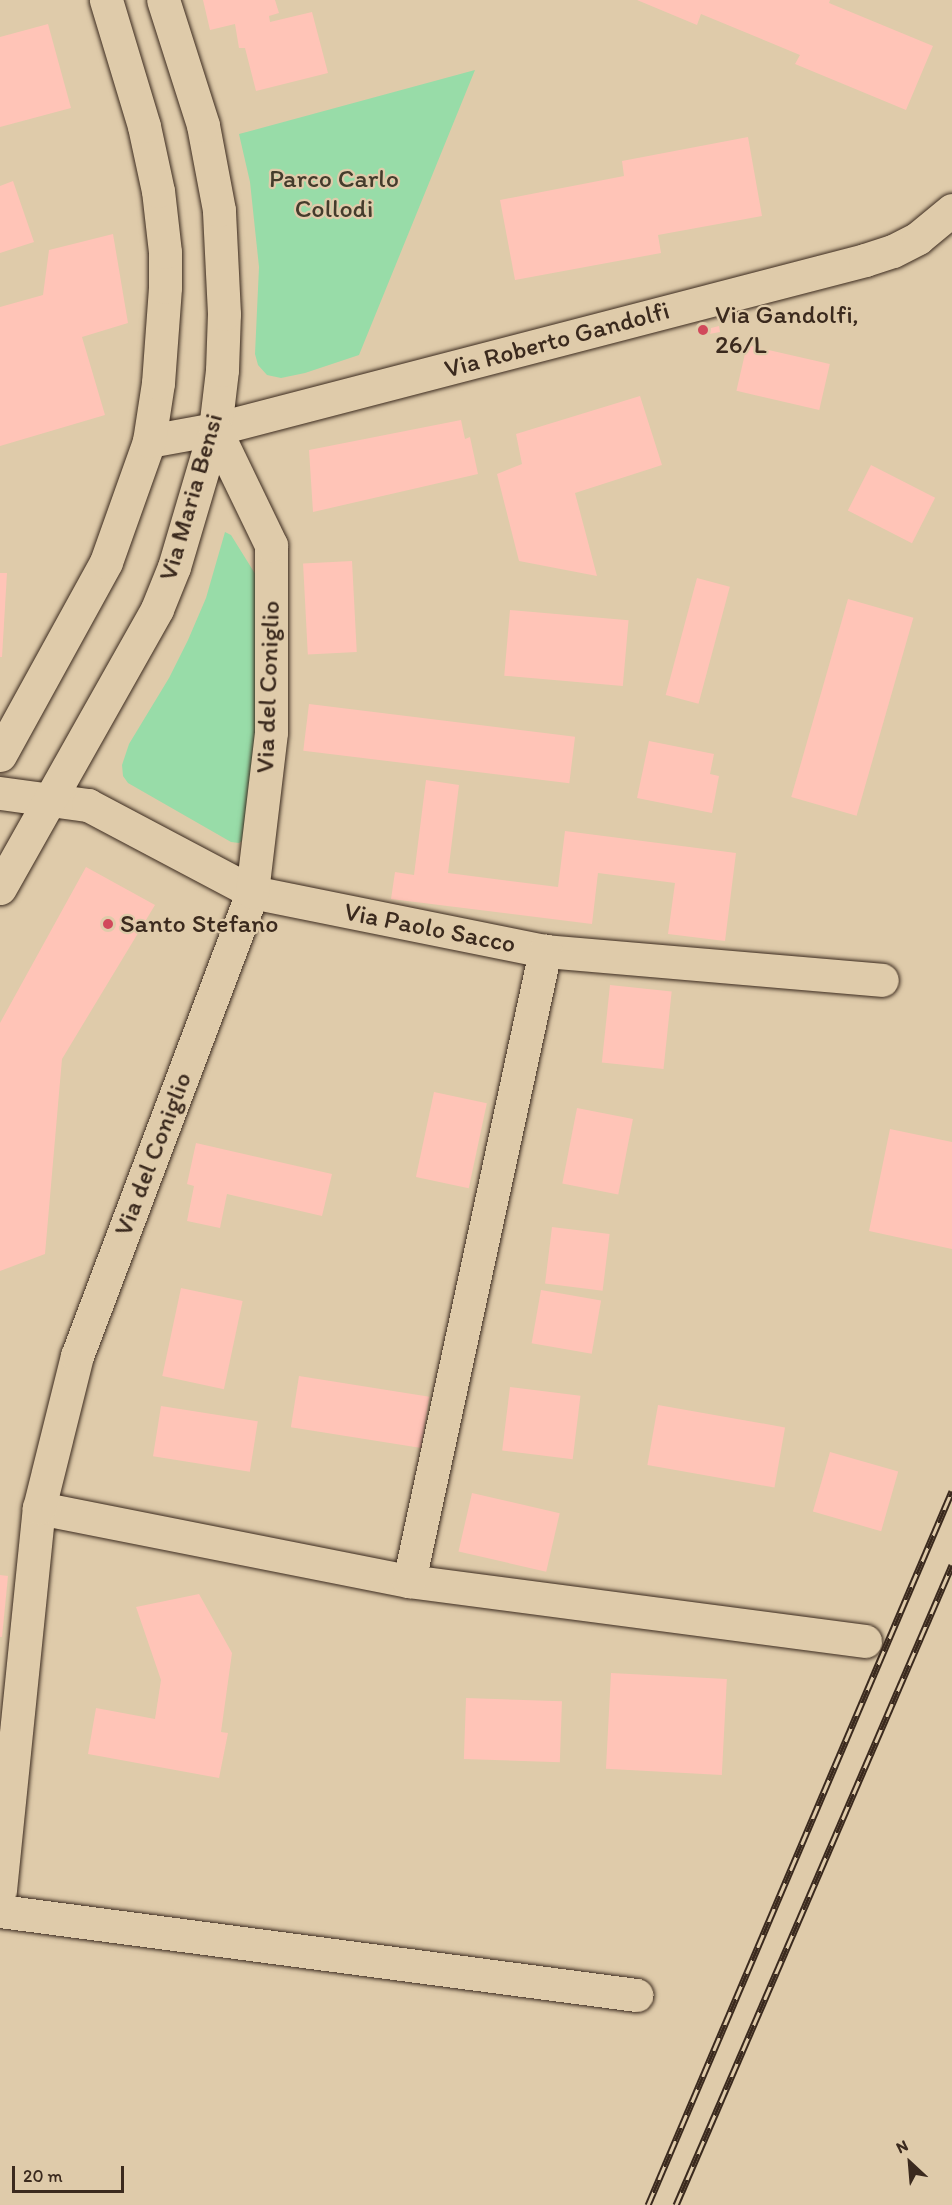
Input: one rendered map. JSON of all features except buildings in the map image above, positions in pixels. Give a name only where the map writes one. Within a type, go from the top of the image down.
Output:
[{"type":"street","points":[[0,755],[86,603],[106,562],[149,441],[163,334],[165,252],[152,159],[106,0]]},
{"type":"street","name":"Via Maria Bensi","points":[[0,888],[157,609],[174,567],[215,429],[222,370],[224,314],[219,210],[203,125],[164,0]]},
{"type":"street","name":"Via Roberto Gandolfi","points":[[149,441],[215,429],[865,260],[893,251],[918,238],[952,210]]},
{"type":"street","name":"Via del Coniglio","points":[[0,1890],[39,1508],[77,1356],[252,892],[271,732],[271,545],[215,429]]},
{"type":"street","name":"Via Paolo Sacco","points":[[0,793],[88,805],[252,892],[545,951],[882,980]]},
{"type":"street","points":[[409,1581],[545,951]]},
{"type":"street","points":[[39,1508],[409,1581],[865,1641]]},
{"type":"street","points":[[0,1911],[636,1995]]},
{"type":"green space","name":"Parco Carlo Collodi","points":[[475,70],[359,355],[305,373],[281,378],[267,375],[258,365],[255,354],[259,267],[250,182],[239,134]]},
{"type":"green space","points":[[225,532],[231,535],[259,580],[257,724],[246,838],[239,843],[231,842],[128,783],[123,776],[122,765],[129,744],[169,678],[188,640],[206,598]]},
{"type":"railway","points":[[648,2205],[952,1491]]},
{"type":"railway","points":[[676,2205],[952,1565]]},
{"type":"place","name":"Via Gandolfi, 26/L","points":[[703,330]]},
{"type":"place","name":"Santo Stefano","points":[[108,924]]}]
